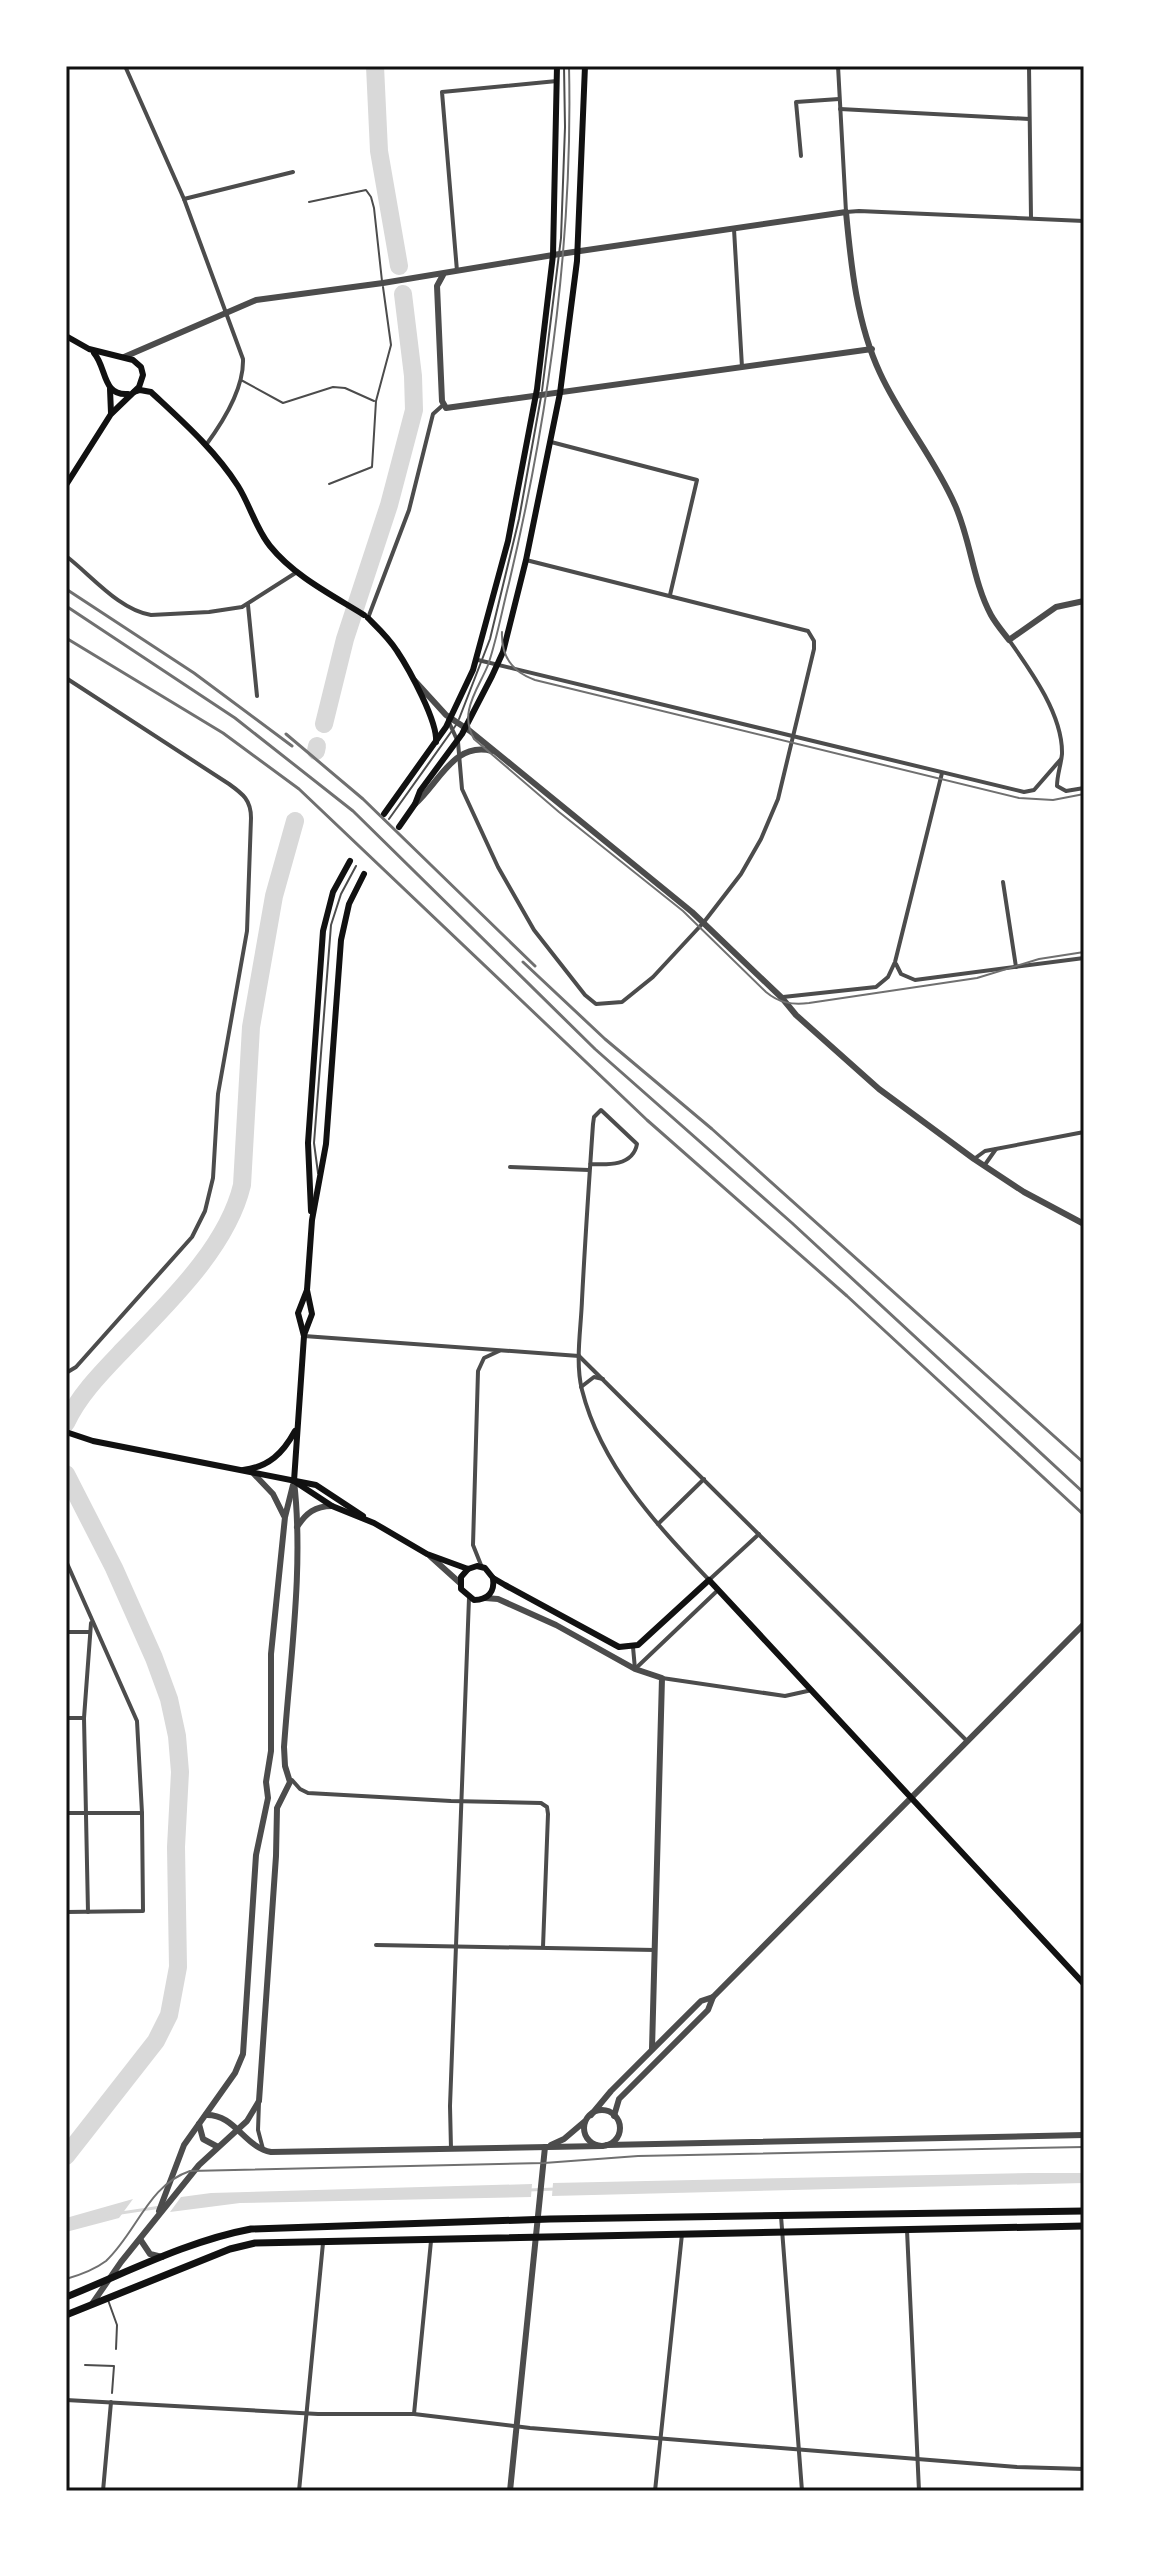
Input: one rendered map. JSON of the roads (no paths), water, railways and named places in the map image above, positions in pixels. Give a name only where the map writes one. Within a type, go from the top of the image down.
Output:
[{"type":"main road","points":[[387,816],[451,721],[480,660],[508,541],[539,396],[556,255],[557,66]]},
{"type":"main road","points":[[399,827],[420,791],[439,772],[503,652],[526,560],[560,393],[578,252],[585,66]]},
{"type":"main road","points":[[66,336],[89,349],[100,360],[112,397],[111,414]]},
{"type":"main road","points":[[66,485],[111,414],[133,393],[143,378],[138,363],[89,349]]},
{"type":"main road","points":[[105,374],[111,362],[124,357]]},
{"type":"main road","points":[[110,389],[121,395],[140,390],[151,392],[206,445],[241,490],[269,545],[297,572],[366,617],[397,650],[434,723],[436,742]]},
{"type":"main road","points":[[312,1220],[308,1143],[323,931],[333,892],[353,863]]},
{"type":"main road","points":[[294,1481],[304,1336],[312,1314],[307,1290],[312,1220],[326,1144],[341,940],[349,904],[364,874]]},
{"type":"main road","points":[[304,1336],[298,1313],[307,1290]]},
{"type":"main road","points":[[237,1470],[259,1467],[274,1459],[288,1444],[297,1427]]},
{"type":"main road","points":[[66,1432],[316,1485],[427,1554],[468,1569],[483,1567],[493,1578],[614,1645],[633,1647],[646,1639],[709,1580],[1084,1984]]},
{"type":"main road","points":[[294,1481],[332,1506],[374,1523]]},
{"type":"main road","points":[[468,1569],[460,1583],[469,1598],[485,1598],[493,1589],[493,1578]]},
{"type":"main road","points":[[66,2297],[224,2235],[251,2229],[539,2220],[1084,2211]]},
{"type":"main road","points":[[66,2315],[244,2245],[1084,2226]]},
{"type":"street","points":[[125,66],[184,199],[243,359],[241,380],[206,445]]},
{"type":"street","points":[[838,66],[846,212],[857,297],[872,349],[896,403],[950,494],[992,617],[1041,687],[1055,724],[1061,759],[1057,784],[1062,790],[1084,788]]},
{"type":"street","points":[[1029,66],[1031,218]]},
{"type":"street","points":[[457,271],[442,92],[557,81]]},
{"type":"street","points":[[801,156],[796,102],[839,99]]},
{"type":"street","points":[[839,109],[1029,119]]},
{"type":"street","points":[[184,199],[293,172]]},
{"type":"street","points":[[124,357],[226,311],[263,299],[846,212],[1084,221]]},
{"type":"street","points":[[734,228],[742,367]]},
{"type":"street","points":[[443,405],[437,288],[439,278],[446,273]]},
{"type":"street","points":[[419,278],[433,281],[437,288]]},
{"type":"street","points":[[138,363],[145,349]]},
{"type":"street","points":[[443,405],[450,408],[872,349]]},
{"type":"street","points":[[366,617],[409,510],[433,414],[443,405]]},
{"type":"street","points":[[551,442],[697,480],[670,595]]},
{"type":"street","points":[[66,556],[124,603],[151,615],[209,612],[248,605],[297,572]]},
{"type":"street","points":[[410,675],[451,721],[458,740],[464,794],[498,867],[534,930],[585,995],[596,1004],[626,1000],[653,977],[704,922],[741,874],[765,830],[778,799],[814,641],[805,628],[526,560]]},
{"type":"street","points":[[1009,640],[1056,607],[1084,601]]},
{"type":"street","points":[[248,605],[257,696]]},
{"type":"street","points":[[480,660],[1024,792],[1031,792],[1061,759]]},
{"type":"street","points":[[66,678],[247,797],[251,808],[247,931],[218,1094],[209,1200],[192,1237],[76,1367],[66,1373]]},
{"type":"street","points":[[451,721],[498,754],[704,922],[796,1015],[879,1089],[984,1166],[1029,1195],[1084,1224]]},
{"type":"street","points":[[439,772],[459,755],[483,749],[498,754]]},
{"type":"street","points":[[780,996],[797,998],[876,987],[888,977],[895,962],[942,773]]},
{"type":"street","points":[[1003,882],[1016,967]]},
{"type":"street","points":[[895,962],[901,974],[915,980],[1084,958]]},
{"type":"street","points":[[510,1167],[590,1167],[617,1164],[629,1157],[637,1144],[601,1110],[594,1117],[590,1167],[579,1356],[581,1387],[598,1433],[619,1471],[658,1524],[709,1580],[759,1534]]},
{"type":"street","points":[[974,1159],[979,1152],[1084,1132]]},
{"type":"street","points":[[984,1166],[996,1149]]},
{"type":"street","points":[[304,1336],[579,1356],[967,1741]]},
{"type":"street","points":[[483,1567],[473,1545],[478,1371],[481,1361],[488,1355],[505,1350]]},
{"type":"street","points":[[581,1387],[594,1377],[605,1380]]},
{"type":"street","points":[[254,1474],[273,1494],[285,1517]]},
{"type":"street","points":[[658,1524],[704,1479]]},
{"type":"street","points":[[156,2218],[184,2145],[235,2073],[244,2049],[256,1855],[268,1798],[270,1667],[285,1517],[294,1481]]},
{"type":"street","points":[[264,2151],[258,2130],[259,2101],[277,1846],[276,1820],[277,1808],[290,1784],[284,1747],[297,1527],[294,1481]]},
{"type":"street","points":[[297,1527],[311,1511],[332,1506]]},
{"type":"street","points":[[427,1554],[460,1583]]},
{"type":"street","points":[[66,1561],[137,1721],[143,1911],[66,1912]]},
{"type":"street","points":[[635,1669],[718,1590]]},
{"type":"street","points":[[451,2149],[469,1598]]},
{"type":"street","points":[[485,1598],[498,1599],[556,1625],[635,1669],[662,1678],[785,1696],[812,1690]]},
{"type":"street","points":[[88,1912],[84,1718],[91,1621]]},
{"type":"street","points":[[614,2116],[619,2099],[708,2010],[713,1997],[1084,1624]]},
{"type":"street","points":[[66,1632],[89,1632]]},
{"type":"street","points":[[633,1647],[635,1669]]},
{"type":"street","points":[[652,2049],[662,1678]]},
{"type":"street","points":[[66,1718],[84,1718]]},
{"type":"street","points":[[268,1774],[277,1769],[288,1774],[300,1789],[308,1793],[541,1803],[547,1807],[543,1947]]},
{"type":"street","points":[[266,1785],[274,1793],[286,1791]]},
{"type":"street","points":[[66,1813],[142,1813]]},
{"type":"street","points":[[376,1945],[655,1950]]},
{"type":"street","points":[[545,2147],[568,2136],[699,2002],[713,1997]]},
{"type":"street","points":[[92,2304],[178,2190],[199,2165],[252,2116],[259,2101]]},
{"type":"street","points":[[601,2111],[614,2116],[619,2123],[619,2134],[614,2141],[605,2146],[593,2144],[584,2129],[589,2117],[601,2111]]},
{"type":"street","points":[[206,2115],[223,2118],[255,2147],[264,2151],[1084,2135]]},
{"type":"street","points":[[199,2124],[203,2139],[218,2147]]},
{"type":"street","points":[[510,2491],[545,2147]]},
{"type":"street","points":[[781,2216],[802,2491]]},
{"type":"street","points":[[907,2230],[919,2491]]},
{"type":"street","points":[[655,2491],[682,2234]]},
{"type":"street","points":[[140,2239],[150,2254],[166,2257]]},
{"type":"street","points":[[299,2491],[323,2241]]},
{"type":"street","points":[[414,2414],[431,2241]]},
{"type":"street","points":[[66,2400],[308,2414],[414,2414],[517,2426],[1017,2467],[1084,2469]]},
{"type":"street","points":[[103,2491],[111,2402]]},
{"type":"lane","points":[[556,255],[564,169],[564,66]]},
{"type":"lane","points":[[309,202],[366,190],[374,208],[391,345],[376,401],[372,467],[329,484]]},
{"type":"lane","points":[[241,380],[283,403],[333,387],[345,388],[376,401]]},
{"type":"lane","points":[[387,816],[432,761],[451,721]]},
{"type":"lane","points":[[319,1182],[314,1143],[330,938],[337,904],[353,863]]},
{"type":"lane","points":[[107,2298],[115,2316],[116,2349]]},
{"type":"lane","points":[[85,2365],[114,2366],[112,2393]]},
{"type":"waterway","points":[[375,66],[379,151],[399,266]]},
{"type":"waterway","points":[[324,724],[345,639],[389,505],[414,410],[403,294]]},
{"type":"waterway","points":[[316,751],[317,746]]},
{"type":"waterway","points":[[66,1423],[92,1384],[193,1274],[223,1231],[234,1208],[242,1185],[251,1027],[274,896],[295,821]]},
{"type":"waterway","points":[[66,1474],[114,1568],[154,1658],[169,1699],[180,1772],[176,1847],[178,1967],[169,2015],[156,2041],[66,2156]]},
{"type":"waterway","points":[[528,2190],[556,2189]]},
{"type":"waterway","points":[[121,2213],[161,2207]]},
{"type":"tram line","points":[[569,66],[567,196],[547,391],[497,635],[469,710],[469,725],[474,739],[683,911],[766,992],[781,1001],[809,1003],[977,978],[1039,959],[1084,952]]},
{"type":"tram line","points":[[502,632],[506,656],[514,668],[535,680],[1019,798],[1053,800],[1084,794]]},
{"type":"tram line","points":[[66,2279],[106,2261],[153,2198],[176,2178],[190,2171],[544,2163],[638,2156],[1084,2147]]},
{"type":"railway","points":[[66,589],[194,673],[292,746]]},
{"type":"railway","points":[[66,606],[235,718],[353,811],[595,1049],[792,1223],[1084,1493]]},
{"type":"railway","points":[[66,638],[223,733],[299,789],[647,1120],[847,1296],[1084,1515]]},
{"type":"railway","points":[[286,734],[363,799],[535,966]]},
{"type":"railway","points":[[523,962],[605,1039],[712,1129],[1084,1463]]}]
